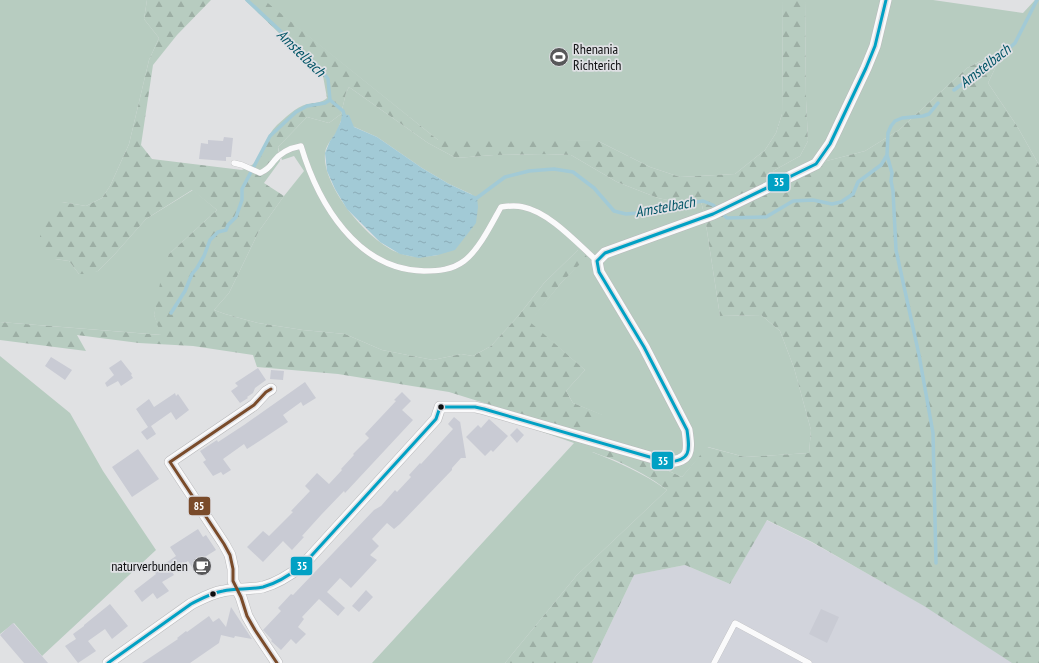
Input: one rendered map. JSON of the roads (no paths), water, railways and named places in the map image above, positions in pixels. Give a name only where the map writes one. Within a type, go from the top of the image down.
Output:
[{"type":"street","points":[[108,663],[191,604],[204,597],[222,591],[236,589],[249,590],[264,587],[285,579],[303,565],[436,419],[440,407],[476,407],[667,462],[679,461],[687,454],[689,445],[687,430],[644,346],[600,272],[597,261],[605,253],[714,214],[816,164],[830,144],[866,68],[875,46],[886,0]]},
{"type":"street","points":[[271,389],[266,392],[254,405],[170,462],[230,555],[233,569],[233,581],[241,597],[247,616],[277,663]]},
{"type":"lane","points":[[234,163],[249,168],[260,174],[267,170],[273,161],[281,154],[290,148],[301,146],[306,163],[317,189],[339,224],[370,255],[405,270],[445,270],[464,262],[479,246],[501,206],[513,205],[531,209],[550,220],[597,261]]},
{"type":"lane","points":[[714,663],[735,623],[808,663]]},
{"type":"water","points":[[342,114],[349,115],[354,127],[377,137],[422,168],[449,184],[477,197],[478,207],[476,223],[455,250],[419,258],[400,254],[380,242],[347,209],[335,189],[327,171],[325,153],[341,121]]},
{"type":"waterway","name":"Amstelbach","points":[[247,0],[319,67],[328,79],[330,100],[343,111],[345,118]]},
{"type":"waterway","name":"Amstelbach","points":[[954,90],[997,59],[1015,43],[1037,0]]},
{"type":"waterway","points":[[171,313],[185,291],[192,274],[204,256],[210,240],[218,232],[226,230],[228,225],[236,217],[242,200],[242,189],[270,136],[296,112],[307,106],[325,103],[330,100]]},
{"type":"waterway","name":"Amstelbach","points":[[474,200],[505,177],[529,171],[554,169],[573,172],[594,188],[614,211],[626,214],[649,212],[677,205],[703,201],[713,205],[727,218],[766,217],[793,201],[813,200],[832,204],[841,202],[853,194],[858,182],[881,165],[887,155],[888,133],[895,121],[902,118],[929,114],[938,103]]},
{"type":"waterway","points":[[887,155],[892,173],[891,181],[893,191],[896,250],[919,355],[933,433],[936,563]]},
{"type":"place","name":"Rhenania Richterich","points":[[559,57]]},
{"type":"place","name":"naturverbunden","points":[[202,566]]}]
